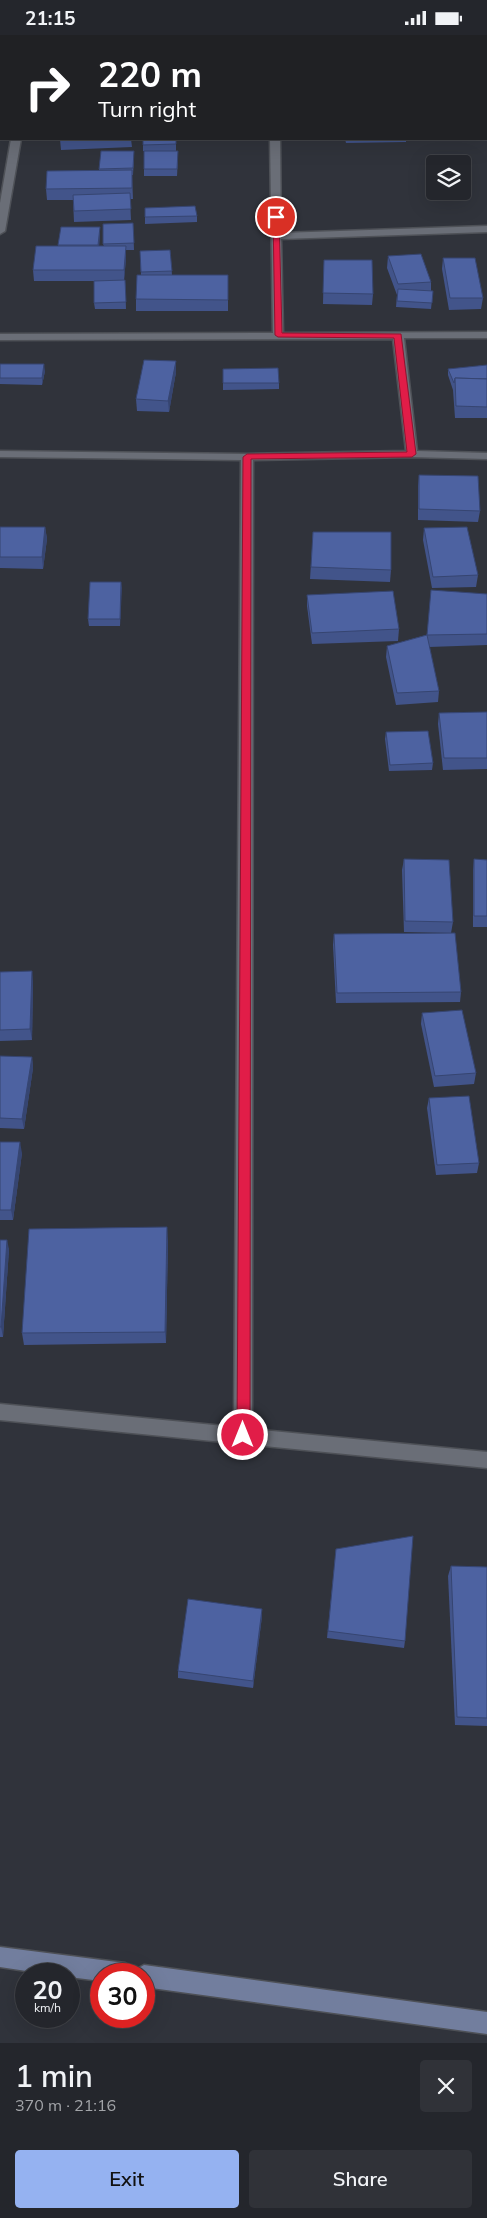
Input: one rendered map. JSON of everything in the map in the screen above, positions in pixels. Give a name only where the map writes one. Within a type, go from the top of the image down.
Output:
[{"type":"street","points":[[0,231],[16,140]]},
{"type":"street","points":[[275,140],[278,335]]},
{"type":"street","points":[[276,237],[487,229]]},
{"type":"street","points":[[0,337],[487,335]]},
{"type":"street","points":[[398,336],[412,454]]},
{"type":"street","points":[[0,454],[247,457],[412,454],[487,456]]},
{"type":"street","points":[[243,1435],[247,457]]},
{"type":"street","points":[[0,1412],[487,1460]]},
{"type":"street","points":[[0,1957],[90,1969]]},
{"type":"street","points":[[155,1978],[487,2023]]},
{"type":"building","points":[[143,140],[176,140],[176,144],[143,145]]},
{"type":"building","points":[[101,151],[134,151],[133,168],[99,169]]},
{"type":"building","points":[[144,151],[178,151],[177,169],[144,169]]},
{"type":"building","points":[[132,170],[132,188],[46,189],[47,171]]},
{"type":"building","points":[[130,193],[131,209],[74,211],[73,195]]},
{"type":"building","points":[[195,206],[197,216],[145,217],[145,208]]},
{"type":"building","points":[[133,223],[134,243],[103,244],[103,224]]},
{"type":"building","points":[[61,227],[100,227],[98,245],[58,245]]},
{"type":"building","points":[[36,246],[126,246],[124,270],[33,270]]},
{"type":"building","points":[[170,250],[172,271],[141,272],[140,251]]},
{"type":"building","points":[[421,254],[431,282],[398,284],[388,256]]},
{"type":"building","points":[[443,258],[475,258],[483,298],[450,298]]},
{"type":"building","points":[[324,260],[372,260],[373,294],[323,293]]},
{"type":"building","points":[[137,275],[228,275],[228,300],[136,299]]},
{"type":"building","points":[[125,280],[126,302],[94,303],[94,281]]},
{"type":"building","points":[[398,289],[433,291],[432,303],[397,301]]},
{"type":"building","points":[[144,360],[176,361],[168,401],[136,399]]},
{"type":"building","points":[[0,364],[44,364],[42,378],[0,378]]},
{"type":"building","points":[[487,365],[487,379],[455,378],[454,383],[448,369]]},
{"type":"building","points":[[278,368],[279,383],[223,383],[223,369]]},
{"type":"building","points":[[455,378],[487,379],[487,407],[456,406]]},
{"type":"building","points":[[419,475],[478,476],[480,511],[419,509]]},
{"type":"building","points":[[0,527],[45,527],[42,557],[0,557]]},
{"type":"building","points":[[467,527],[478,575],[433,577],[424,528]]},
{"type":"building","points":[[313,532],[391,532],[391,570],[311,567]]},
{"type":"building","points":[[90,582],[121,582],[120,619],[88,619]]},
{"type":"building","points":[[431,590],[487,594],[487,634],[427,635]]},
{"type":"building","points":[[393,591],[399,629],[312,633],[307,595]]},
{"type":"building","points":[[427,635],[439,691],[397,693],[387,646]]},
{"type":"building","points":[[487,712],[487,758],[444,758],[439,713]]},
{"type":"building","points":[[428,731],[433,763],[390,765],[386,732]]},
{"type":"building","points":[[404,859],[449,860],[453,922],[405,921]]},
{"type":"building","points":[[474,859],[487,860],[487,916],[474,916]]},
{"type":"building","points":[[455,933],[461,992],[337,993],[334,934]]},
{"type":"building","points":[[32,971],[30,1029],[0,1030],[0,972]]},
{"type":"building","points":[[462,1010],[476,1073],[435,1076],[422,1013]]},
{"type":"building","points":[[0,1056],[32,1057],[22,1119],[0,1118]]},
{"type":"building","points":[[469,1096],[479,1163],[437,1165],[429,1098]]},
{"type":"building","points":[[0,1142],[20,1142],[11,1210],[0,1210]]},
{"type":"building","points":[[167,1227],[165,1332],[22,1333],[29,1229]]},
{"type":"building","points":[[0,1240],[7,1240],[1,1327],[0,1327]]},
{"type":"building","points":[[413,1536],[405,1641],[328,1631],[336,1549]]},
{"type":"building","points":[[451,1566],[487,1567],[487,1718],[457,1717]]},
{"type":"building","points":[[188,1599],[262,1609],[253,1681],[178,1671]]},
{"type":"route","points":[[243,1435],[247,457],[412,454],[398,336],[278,335],[276,217]]}]
